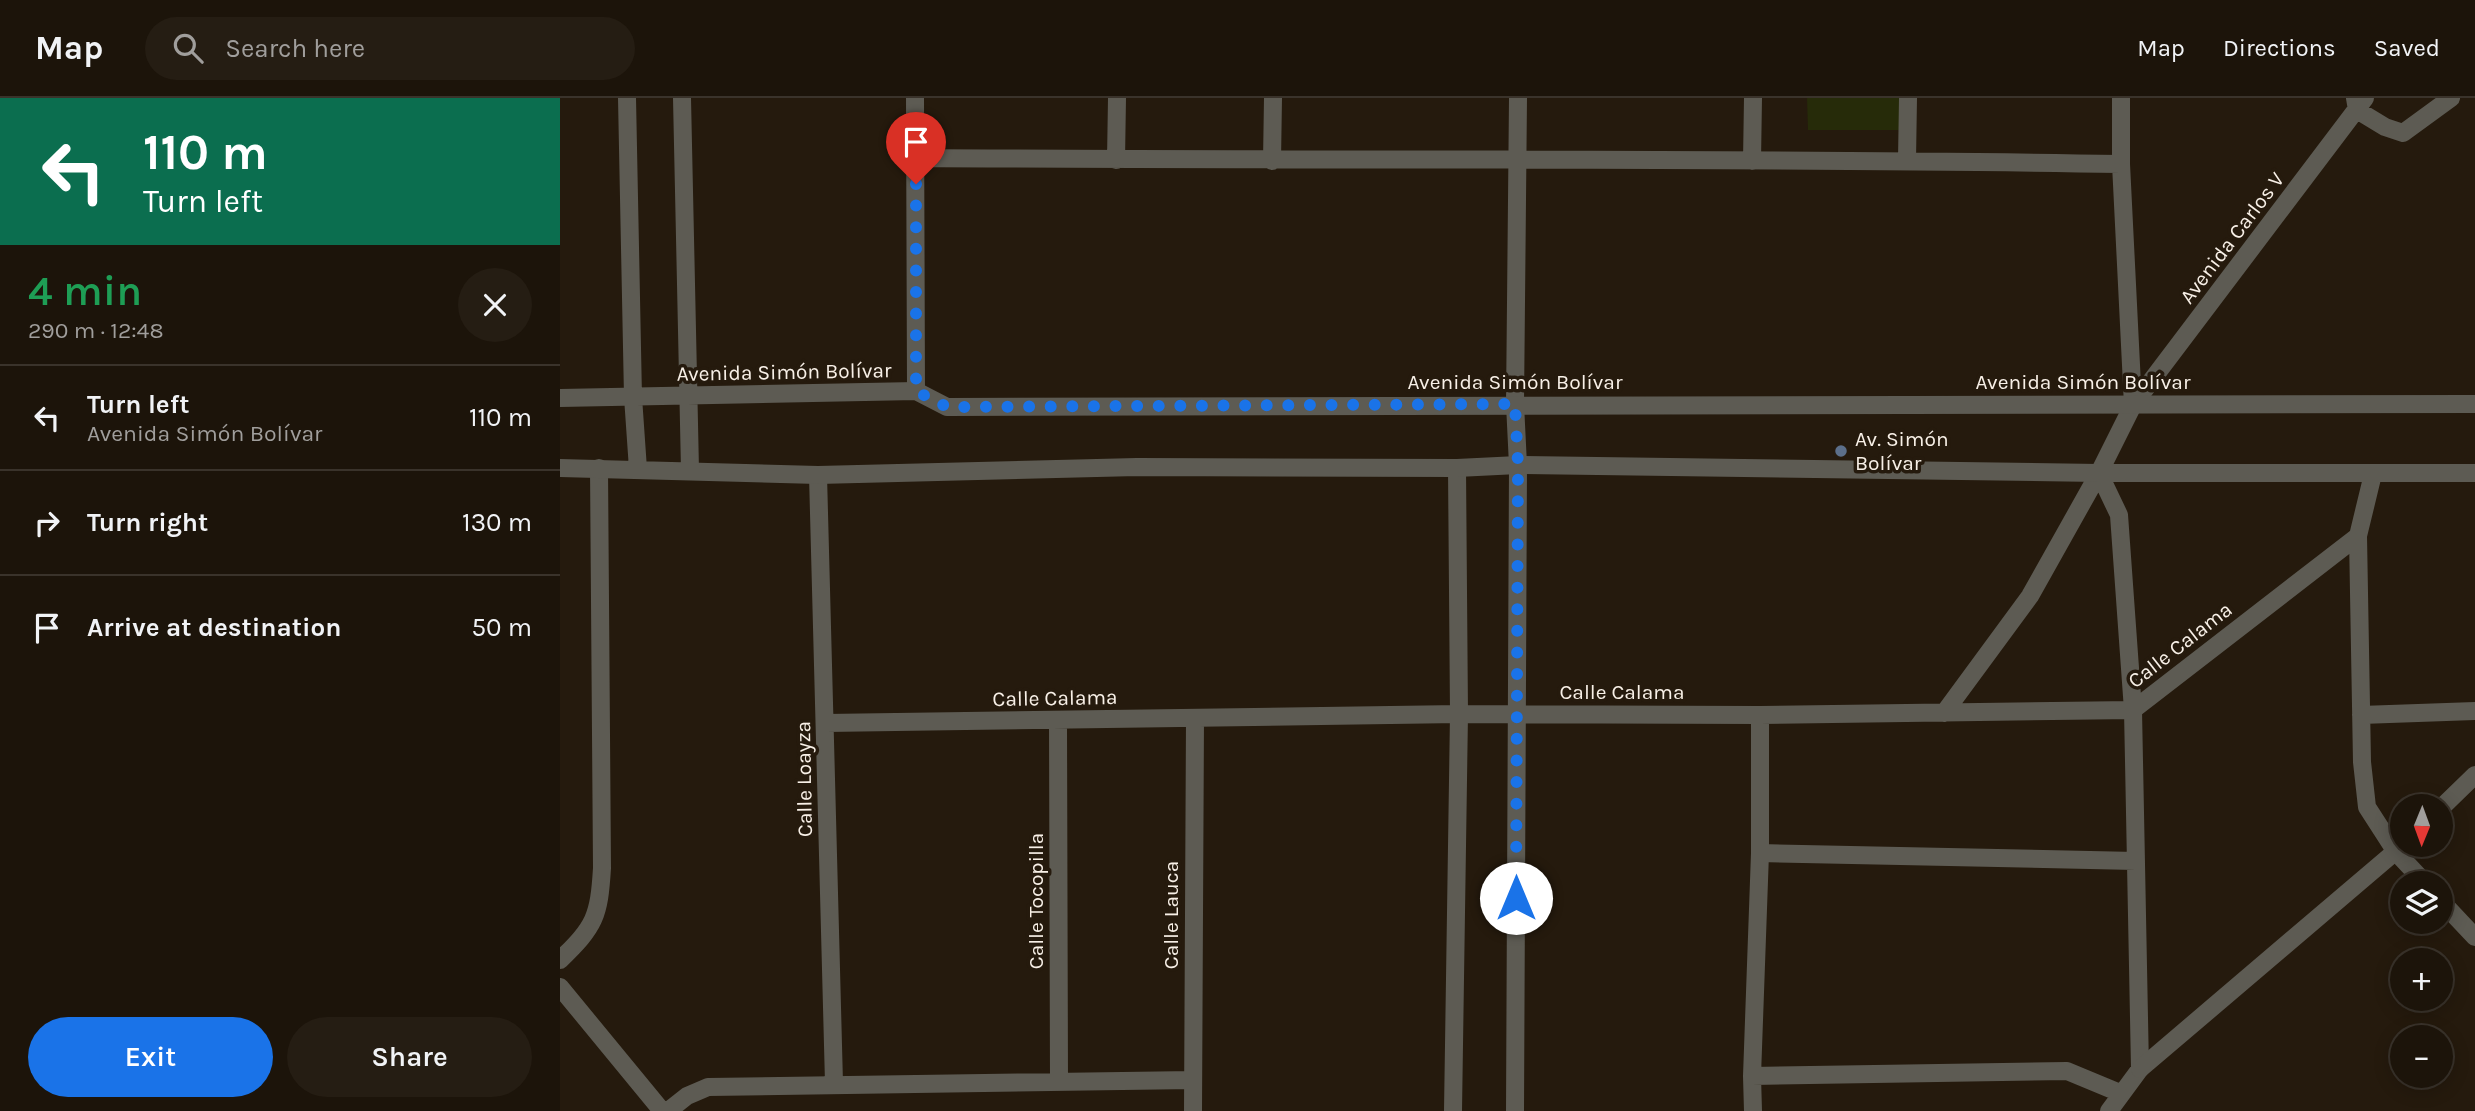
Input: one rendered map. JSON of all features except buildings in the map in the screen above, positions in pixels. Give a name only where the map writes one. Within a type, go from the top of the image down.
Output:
[{"type":"street","points":[[627,98],[633,397],[638,470]]},
{"type":"street","points":[[682,98],[690,470]]},
{"type":"street","points":[[915,98],[916,391]]},
{"type":"street","points":[[1116,160],[1117,98]]},
{"type":"street","points":[[1272,162],[1273,98]]},
{"type":"street","points":[[1515,1111],[1518,465],[1515,404],[1520,160],[1518,98]]},
{"type":"street","points":[[1752,161],[1753,98]]},
{"type":"street","points":[[1907,160],[1908,98]]},
{"type":"street","points":[[2121,98],[2121,164],[2133,405]]},
{"type":"street","points":[[2359,102],[2385,127],[2403,133],[2451,98]]},
{"type":"street","name":"Avenida Carlos V","points":[[1944,713],[2030,596],[2099,473],[2133,405],[2359,102]]},
{"type":"street","points":[[915,158],[1272,162],[1907,160],[2121,164]]},
{"type":"street","name":"Avenida Simón Bolívar","points":[[560,398],[916,391],[947,407],[2475,404]]},
{"type":"street","points":[[560,468],[818,475],[1137,467],[1457,468],[1518,465],[2099,473],[2475,473]]},
{"type":"street","points":[[560,960],[586,935],[599,908],[602,868],[600,468]]},
{"type":"street","points":[[1453,1111],[1459,714],[1457,468]]},
{"type":"street","points":[[2099,473],[2119,514],[2133,710],[2140,1069]]},
{"type":"street","points":[[2373,474],[2358,536],[2361,715],[2367,807],[2390,836]]},
{"type":"street","name":"Calle Loayza","points":[[818,475],[834,1083]]},
{"type":"street","name":"Calle Calama","points":[[826,723],[1459,714],[1760,715],[2133,710],[2358,536]]},
{"type":"street","points":[[2361,715],[2475,711]]},
{"type":"street","points":[[1753,1111],[1760,853],[1760,715]]},
{"type":"street","name":"Calle Lauca","points":[[1193,1111],[1195,719]]},
{"type":"street","name":"Calle Tocopilla","points":[[1058,721],[1059,1081]]},
{"type":"street","points":[[2454,795],[2475,775]]},
{"type":"street","points":[[1760,853],[2136,861]]},
{"type":"street","points":[[2109,1111],[2140,1069],[2390,857]]},
{"type":"street","points":[[2453,914],[2475,937]]},
{"type":"street","points":[[560,987],[662,1111]]},
{"type":"street","points":[[1752,1076],[2067,1071],[2120,1093]]},
{"type":"street","points":[[668,1111],[687,1096],[708,1087],[834,1083],[1193,1080]]},
{"type":"green space","points":[[1807,98],[1899,98],[1899,130],[1808,130]]},
{"type":"place","name":"Av. Simón Bolívar","points":[[1841,451]]},
{"type":"route","points":[[916,184],[916,391],[947,407],[1182,408],[1515,404],[1518,465],[1516,898]]}]
